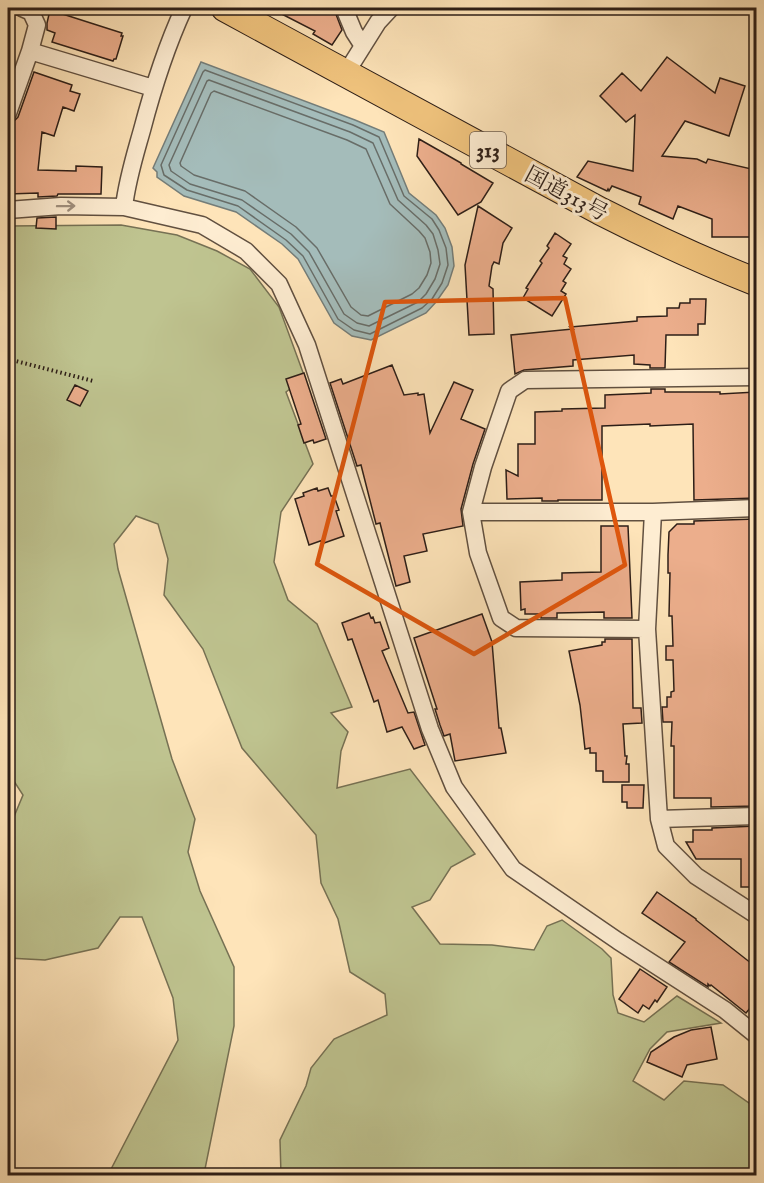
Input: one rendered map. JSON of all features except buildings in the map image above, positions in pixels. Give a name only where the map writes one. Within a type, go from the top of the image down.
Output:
[{"type":"highway","name":"国道313号","points":[[225,8],[600,211],[653,238],[756,282]]},
{"type":"street","points":[[8,113],[37,25],[31,12],[22,8]]},
{"type":"street","points":[[124,207],[126,185],[153,88],[171,35],[184,8]]},
{"type":"street","points":[[344,8],[363,46]]},
{"type":"street","points":[[346,73],[378,22],[391,8]]},
{"type":"street","points":[[30,51],[153,88]]},
{"type":"street","points":[[8,210],[61,206],[124,207],[202,225],[246,251],[279,284],[307,345],[430,729],[454,787],[513,869],[618,941],[725,1010],[756,1035]]},
{"type":"street","points":[[647,629],[516,628],[501,618],[478,554],[471,512],[483,467],[509,391],[525,380],[756,377]]},
{"type":"street","points":[[471,512],[653,512],[756,508]]},
{"type":"street","points":[[653,512],[647,629],[659,819],[666,846],[696,876],[756,915]]},
{"type":"street","points":[[659,819],[756,816]]},
{"type":"path","points":[[8,359],[93,381]]},
{"type":"highlighted area","points":[[565,298],[625,565],[474,654],[317,564],[385,302]]},
{"type":"green space","points":[[121,225],[177,235],[217,251],[250,269],[279,307],[305,378],[286,392],[313,464],[281,512],[274,562],[288,600],[317,624],[352,707],[331,713],[348,732],[341,751],[337,788],[410,769],[475,854],[451,867],[430,900],[412,907],[440,944],[492,945],[534,950],[547,926],[562,920],[611,958],[613,995],[618,1013],[644,1022],[677,996],[721,1023],[667,1032],[650,1049],[633,1081],[664,1100],[684,1081],[723,1085],[756,1108],[756,1175],[281,1175],[280,1140],[306,1086],[311,1068],[334,1039],[387,1015],[385,994],[350,972],[338,919],[321,883],[316,835],[242,748],[203,649],[164,595],[168,559],[158,524],[136,516],[114,544],[118,569],[172,759],[195,819],[188,852],[200,891],[234,967],[234,1026],[203,1176],[108,1175],[178,1040],[173,998],[142,917],[120,917],[98,948],[45,960],[8,958],[8,831],[23,795],[8,772],[8,226]]},
{"type":"water","points":[[201,62],[384,132],[409,193],[436,215],[445,228],[452,247],[454,266],[448,285],[426,313],[371,340],[352,336],[334,323],[298,259],[282,244],[236,212],[184,196],[157,177],[157,172],[153,168]]}]
